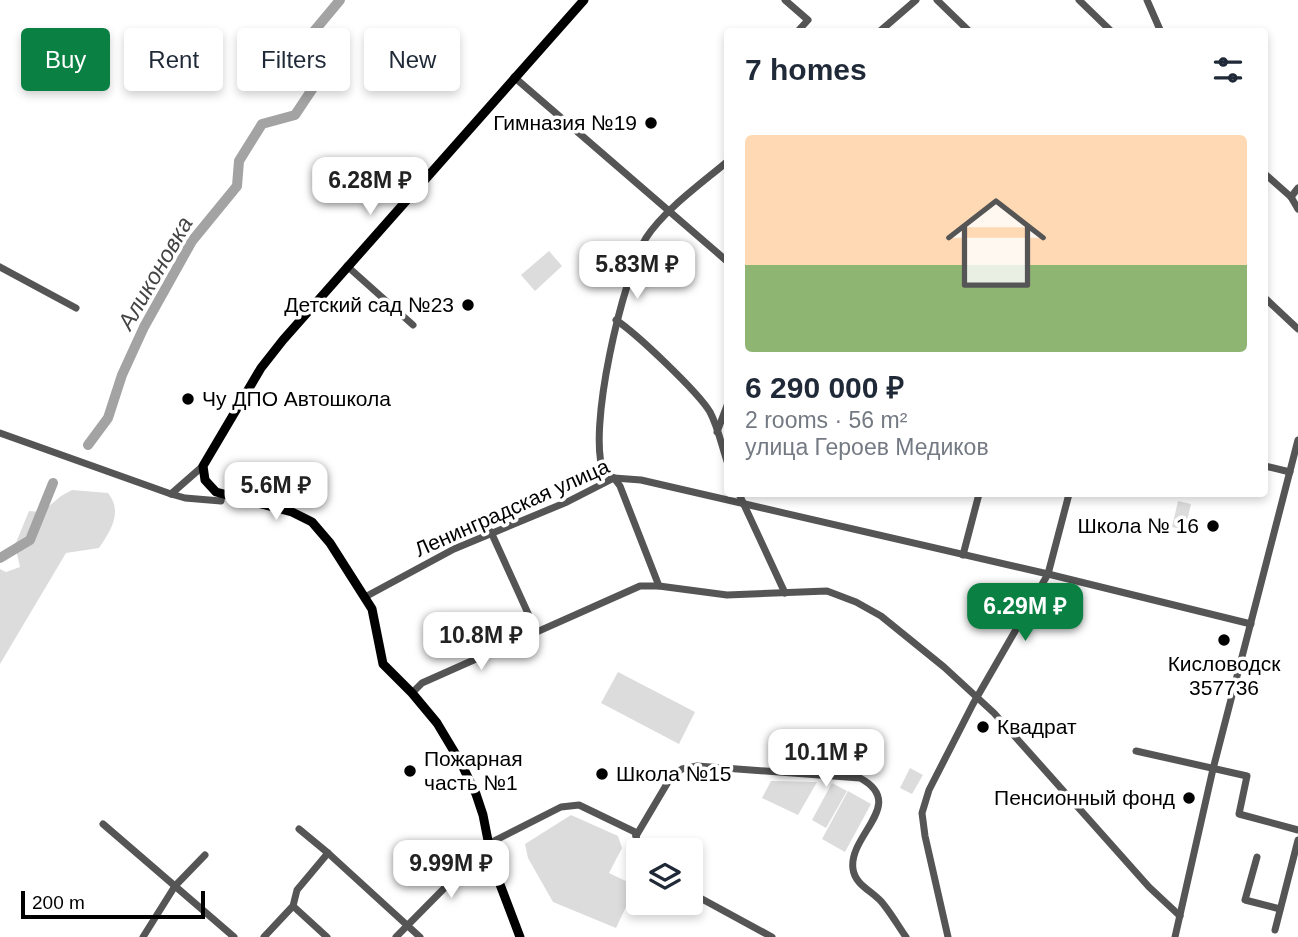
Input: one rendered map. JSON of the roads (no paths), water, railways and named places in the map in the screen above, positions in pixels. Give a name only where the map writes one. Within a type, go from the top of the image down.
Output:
[{"type":"main road","points":[[520,937],[493,866],[476,794],[442,730],[412,693],[383,664],[375,620],[365,597],[330,543],[308,519],[276,507],[222,495],[209,487],[203,466],[261,368],[347,266],[584,0]]},
{"type":"street","points":[[785,0],[808,20],[801,28]]},
{"type":"street","points":[[884,28],[916,0]]},
{"type":"street","points":[[937,0],[966,28]]},
{"type":"street","points":[[1079,0],[1108,28]]},
{"type":"street","points":[[1147,0],[1159,28]]},
{"type":"street","points":[[514,77],[724,259]]},
{"type":"street","points":[[659,586],[620,486],[602,467],[598,432],[616,320],[647,238],[670,212],[724,165]]},
{"type":"street","points":[[1268,177],[1291,197],[1298,209]]},
{"type":"street","points":[[1291,197],[1298,188]]},
{"type":"street","points":[[347,266],[413,324]]},
{"type":"street","points":[[0,267],[76,309]]},
{"type":"street","points":[[1268,301],[1298,329]]},
{"type":"street","points":[[616,320],[646,346],[710,412],[724,452]]},
{"type":"street","points":[[717,432],[724,414]]},
{"type":"street","points":[[0,433],[185,498],[221,501],[222,495]]},
{"type":"street","points":[[1175,937],[1213,769],[1290,472],[1295,462],[1298,440]]},
{"type":"street","points":[[171,494],[203,466]]},
{"type":"street","points":[[1268,467],[1290,472]]},
{"type":"street","name":"Ленинградская улица","points":[[365,597],[454,549],[567,502],[614,478],[641,480],[1048,574],[1251,625]]},
{"type":"street","points":[[740,497],[785,593]]},
{"type":"street","points":[[963,555],[978,497]]},
{"type":"street","points":[[948,937],[922,813],[929,790],[976,696],[1048,574],[1068,497]]},
{"type":"street","points":[[491,532],[536,631]]},
{"type":"street","points":[[412,693],[422,683],[640,586],[727,595],[827,591],[856,602],[900,630],[976,696],[1013,733],[1149,887],[1180,916]]},
{"type":"street","points":[[1136,751],[1247,776],[1239,814],[1298,830]]},
{"type":"street","points":[[636,836],[671,777],[682,769],[697,766],[860,779],[877,792],[879,800],[876,815],[854,852],[852,868],[857,880],[883,902],[906,937]]},
{"type":"street","points":[[396,937],[488,844],[550,812],[570,804],[592,810],[625,826],[635,832],[636,836]]},
{"type":"street","points":[[103,824],[234,937]]},
{"type":"street","points":[[299,830],[420,937]]},
{"type":"street","points":[[1275,930],[1298,839]]},
{"type":"street","points":[[264,937],[293,906],[297,890],[328,853]]},
{"type":"street","points":[[143,937],[175,886],[205,855]]},
{"type":"street","points":[[1257,857],[1245,900],[1280,909]]},
{"type":"street","points":[[703,900],[772,937]]},
{"type":"street","points":[[293,906],[327,937]]},
{"type":"waterway","name":"Аликоновка","points":[[88,445],[108,418],[122,375],[144,327],[192,241],[237,186],[239,161],[262,124],[295,115],[315,85],[310,36],[340,0]]},
{"type":"waterway","name":"Аликоновка","points":[[0,558],[30,540],[53,483]]},
{"type":"place","name":"Гимназия №19","points":[[651,123]]},
{"type":"place","name":"Детский сад №23","points":[[468,305]]},
{"type":"place","name":"Чу ДПО Автошкола","points":[[188,399]]},
{"type":"place","name":"Школа № 16","points":[[1213,526]]},
{"type":"place","name":"Кисловодск 357736","points":[[1224,640]]},
{"type":"place","name":"Квадрат","points":[[983,727]]},
{"type":"place","name":"Пожарная часть №1","points":[[410,771]]},
{"type":"place","name":"Школа №15","points":[[602,774]]},
{"type":"place","name":"Пенсионный фонд","points":[[1189,798]]}]
